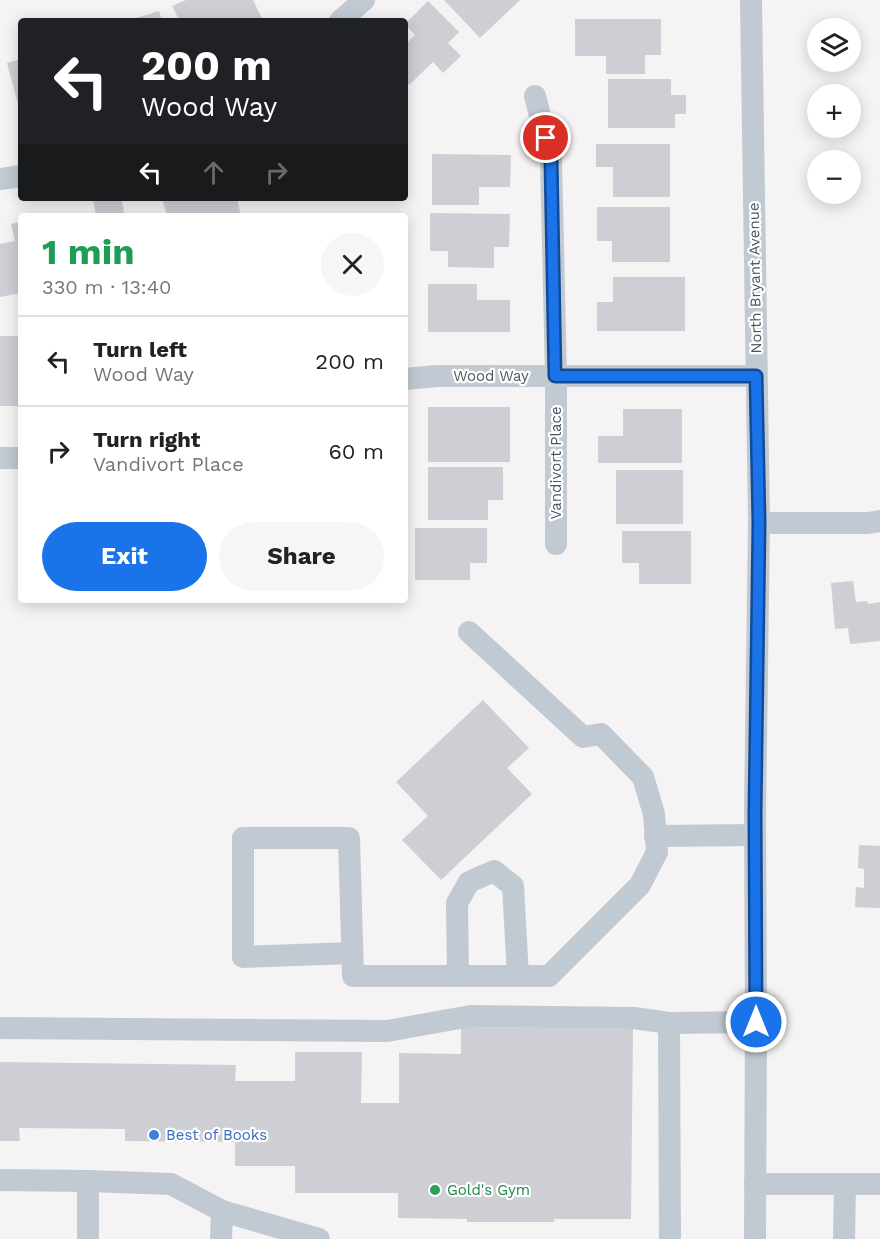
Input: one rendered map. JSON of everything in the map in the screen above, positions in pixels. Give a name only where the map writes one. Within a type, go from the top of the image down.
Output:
[{"type":"street","points":[[343,18],[364,0]]},
{"type":"street","name":"North Bryant Avenue","points":[[751,0],[759,523],[755,835],[755,1239]]},
{"type":"street","name":"Vandivort Place","points":[[535,96],[551,159],[556,544]]},
{"type":"street","points":[[0,179],[18,176]]},
{"type":"street","name":"Wood Way","points":[[408,379],[437,376],[756,376]]},
{"type":"street","points":[[0,458],[18,458]]},
{"type":"street","points":[[759,523],[868,523],[880,521]]},
{"type":"street","points":[[352,953],[243,957],[243,838],[349,838],[353,976],[549,976],[640,885],[657,852],[654,814],[643,777],[601,734],[583,737],[469,632]]},
{"type":"street","points":[[655,836],[755,835]]},
{"type":"street","points":[[458,976],[456,903],[469,882],[494,871],[513,886],[518,976]]},
{"type":"street","points":[[0,1028],[387,1031],[471,1016],[634,1018],[669,1023],[756,1022]]},
{"type":"street","points":[[669,1023],[670,1239]]},
{"type":"street","points":[[0,1180],[171,1184],[222,1211],[319,1239]]},
{"type":"street","points":[[88,1181],[88,1239]]},
{"type":"street","points":[[755,1184],[880,1184]]},
{"type":"street","points":[[844,1184],[844,1239]]},
{"type":"street","points":[[221,1239],[222,1211]]},
{"type":"building","points":[[186,0],[253,0],[262,18],[178,18],[172,6]]},
{"type":"building","points":[[444,0],[520,0],[480,38]]},
{"type":"building","points":[[428,1],[459,32],[448,43],[461,56],[443,73],[433,62],[409,85],[408,42],[415,35],[408,27],[408,21]]},
{"type":"building","points":[[159,11],[161,18],[136,18]]},
{"type":"building","points":[[575,19],[661,19],[661,55],[645,55],[645,74],[606,74],[606,56],[575,56]]},
{"type":"building","points":[[18,60],[18,104],[7,63]]},
{"type":"building","points":[[608,79],[671,79],[671,95],[686,95],[686,114],[675,114],[675,128],[608,128]]},
{"type":"building","points":[[596,144],[670,144],[670,197],[613,197],[613,167],[596,167]]},
{"type":"building","points":[[432,154],[511,155],[510,187],[479,187],[479,205],[432,205]]},
{"type":"building","points":[[93,201],[122,201],[124,213],[95,213]]},
{"type":"building","points":[[163,201],[238,201],[240,213],[166,213]]},
{"type":"building","points":[[597,207],[670,207],[670,262],[612,262],[612,241],[597,241]]},
{"type":"building","points":[[430,213],[510,214],[509,247],[494,247],[494,268],[448,267],[448,251],[430,251]]},
{"type":"building","points":[[18,223],[18,294],[0,297],[0,244],[15,241],[11,224]]},
{"type":"building","points":[[613,277],[685,277],[685,331],[597,331],[597,302],[613,302]]},
{"type":"building","points":[[428,284],[477,284],[477,300],[510,300],[510,332],[428,332]]},
{"type":"building","points":[[0,336],[18,336],[18,406],[0,406]]},
{"type":"building","points":[[428,407],[510,407],[510,462],[428,462]]},
{"type":"building","points":[[623,409],[682,409],[682,463],[598,463],[598,436],[623,436]]},
{"type":"building","points":[[428,467],[503,467],[503,500],[488,500],[488,520],[428,520]]},
{"type":"building","points":[[616,470],[683,470],[683,524],[616,524]]},
{"type":"building","points":[[415,528],[487,528],[487,563],[470,563],[470,580],[415,580]]},
{"type":"building","points":[[622,531],[691,531],[691,584],[639,584],[639,563],[622,563]]},
{"type":"building","points":[[853,581],[856,602],[867,601],[868,604],[880,602],[880,641],[850,644],[848,628],[835,629],[831,583]]},
{"type":"building","points":[[483,700],[529,748],[507,768],[532,794],[441,880],[402,840],[428,816],[396,782]]},
{"type":"building","points":[[859,845],[880,846],[880,908],[855,907],[856,887],[864,888],[864,869],[858,868]]},
{"type":"building","points":[[461,1027],[633,1029],[631,1219],[467,1222],[467,1219],[398,1218],[398,1193],[295,1193],[295,1166],[235,1166],[235,1142],[125,1141],[125,1129],[19,1128],[20,1141],[0,1141],[0,1062],[236,1065],[235,1081],[295,1081],[295,1052],[362,1052],[361,1103],[399,1103],[399,1053],[461,1054]]},
{"type":"place","name":"Best of Books","points":[[154,1135]]},
{"type":"place","name":"Gold's Gym","points":[[435,1190]]},
{"type":"route","points":[[546,138],[551,159],[555,376],[756,376],[759,523],[755,813],[756,1022]]}]
